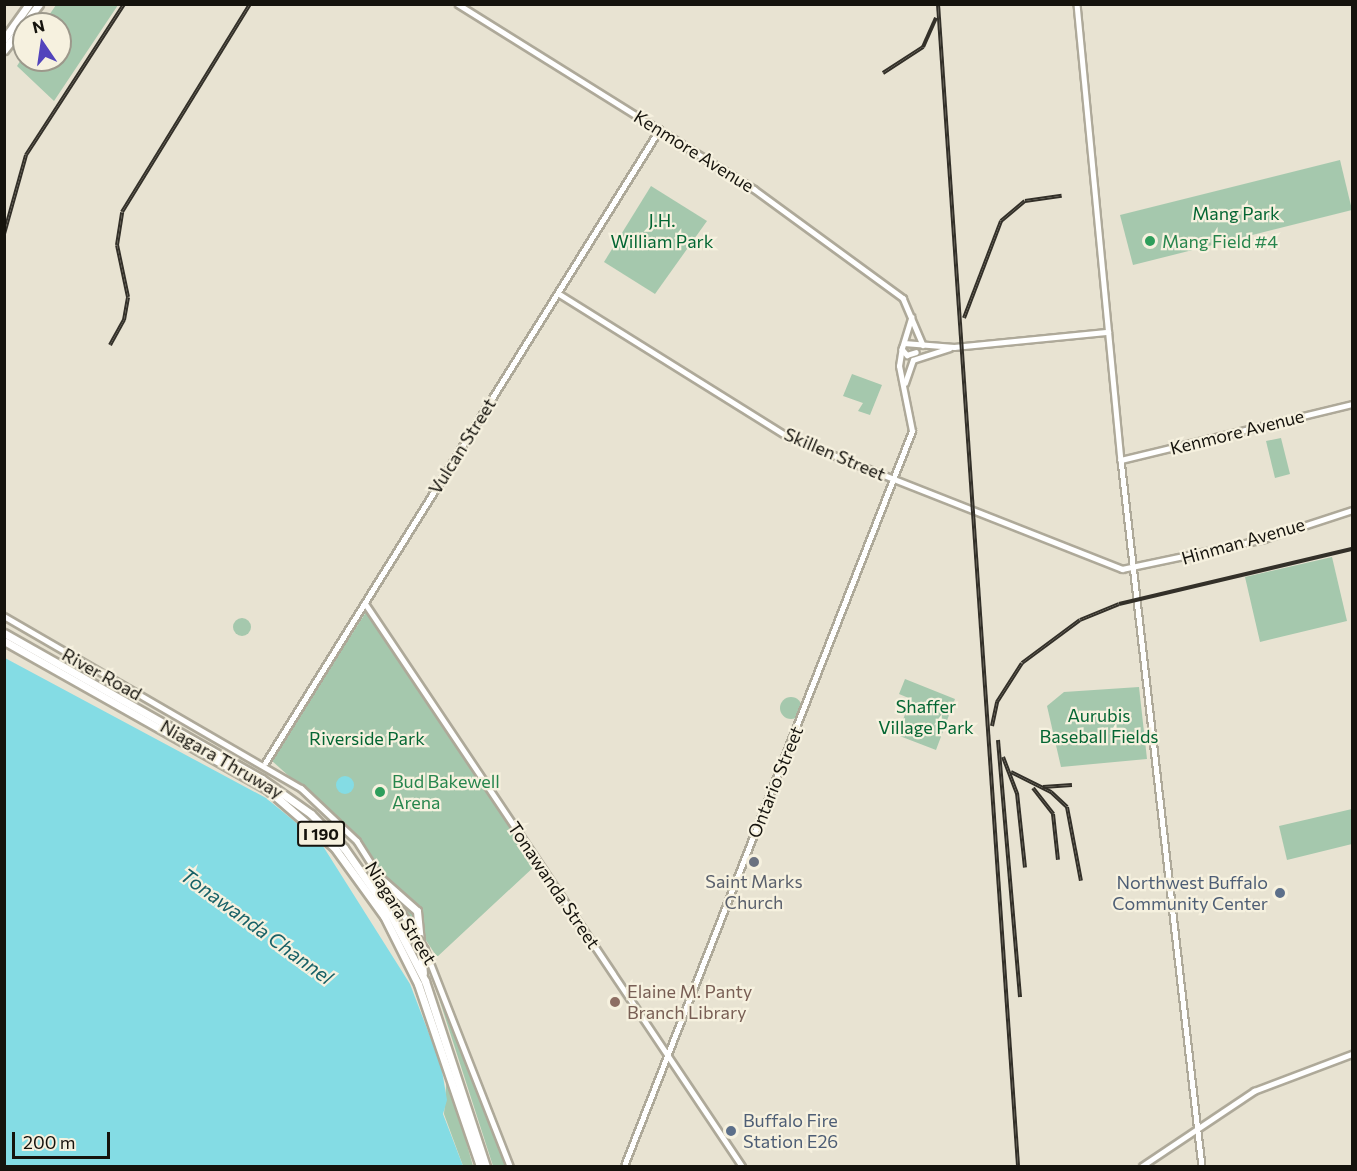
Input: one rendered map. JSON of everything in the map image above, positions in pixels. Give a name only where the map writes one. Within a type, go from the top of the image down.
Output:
[{"type":"highway","points":[[4,39],[29,4]]},
{"type":"highway","name":"Niagara Thruway","points":[[4,633],[236,763],[310,814],[373,887],[425,981],[486,1167]]},
{"type":"highway","name":"Niagara Thruway","points":[[4,641],[267,789],[334,847],[384,916],[418,984],[480,1167]]},
{"type":"highway","points":[[381,879],[417,911],[425,981]]},
{"type":"street","name":"Kenmore Avenue","points":[[458,4],[754,189],[903,298],[912,317],[917,350]]},
{"type":"street","points":[[1077,4],[1121,460],[1202,1167]]},
{"type":"street","name":"Vulcan Street","points":[[265,763],[659,130]]},
{"type":"street","name":"Skillen Street","points":[[558,293],[790,438],[1134,570]]},
{"type":"street","points":[[903,346],[912,317]]},
{"type":"street","points":[[903,346],[917,350],[1108,332]]},
{"type":"street","points":[[903,346],[917,350],[954,347]]},
{"type":"street","name":"Ontario Street","points":[[624,1167],[912,431],[905,394],[903,346]]},
{"type":"street","name":"Ontario Street","points":[[905,394],[906,372],[917,350]]},
{"type":"street","name":"Kenmore Avenue","points":[[1121,460],[1353,404]]},
{"type":"street","name":"Hinman Avenue","points":[[1134,570],[1280,535],[1353,510]]},
{"type":"street","name":"Tonawanda Street","points":[[365,603],[742,1167]]},
{"type":"street","name":"River Road","points":[[4,616],[265,763]]},
{"type":"street","name":"Niagara Street","points":[[265,763],[354,838],[425,949],[510,1167]]},
{"type":"street","points":[[1142,1167],[1197,1128],[1266,1085],[1353,1054]]},
{"type":"green space","points":[[56,5],[118,5],[54,101],[23,72],[72,72],[72,12],[51,12]]},
{"type":"green space","name":"Mang Park","points":[[1340,160],[1352,210],[1133,265],[1120,215]]},
{"type":"green space","name":"J.H. William Park","points":[[651,186],[707,221],[655,294],[604,262]]},
{"type":"green space","points":[[852,374],[882,385],[870,415],[858,411],[863,403],[843,396]]},
{"type":"green space","points":[[1281,438],[1290,474],[1275,478],[1266,441]]},
{"type":"green space","points":[[1332,557],[1347,621],[1260,642],[1245,577]]},
{"type":"green space","name":"Riverside Park","points":[[366,612],[537,864],[437,957],[360,840],[271,760]]},
{"type":"green space","points":[[242,618],[248,621],[251,627],[248,633],[242,636],[236,633],[233,627],[236,621]]},
{"type":"green space","name":"Shaffer Village Park","points":[[905,679],[955,699],[936,750],[897,735],[911,699],[899,694]]},
{"type":"green space","name":"Aurubis Baseball Fields","points":[[1139,687],[1147,759],[1061,767],[1047,706],[1064,692]]},
{"type":"green space","points":[[791,697],[799,700],[802,708],[799,716],[791,719],[783,716],[780,708],[783,700]]},
{"type":"green space","points":[[1352,809],[1352,844],[1287,860],[1279,826]]},
{"type":"green space","points":[[425,955],[495,1139],[508,1166],[493,1166]]},
{"type":"green space","points":[[447,1074],[473,1166],[463,1166],[444,1114]]},
{"type":"water","name":"Tonawanda Channel","points":[[5,658],[266,798],[321,843],[410,984],[441,1065],[447,1100],[443,1114],[463,1166],[5,1166]]},
{"type":"water","points":[[345,776],[351,779],[354,785],[351,791],[345,794],[339,791],[336,785],[339,779]]},
{"type":"railway","points":[[4,234],[26,155],[124,4]]},
{"type":"railway","points":[[110,345],[124,320],[128,297],[117,245],[122,212],[250,4]]},
{"type":"railway","points":[[938,4],[1018,1166]]},
{"type":"railway","points":[[883,73],[923,47],[936,18]]},
{"type":"railway","points":[[964,318],[1001,221],[1025,201],[1062,196]]},
{"type":"railway","points":[[992,726],[997,702],[1022,663],[1080,620],[1119,604],[1352,549]]},
{"type":"railway","points":[[998,740],[1020,997]]},
{"type":"railway","points":[[1003,757],[1017,793],[1025,868]]},
{"type":"railway","points":[[1011,772],[1051,792],[1067,807],[1081,881]]},
{"type":"railway","points":[[1043,787],[1072,785]]},
{"type":"railway","points":[[1033,788],[1053,814],[1058,860]]},
{"type":"place","name":"Mang Field #4","points":[[1150,241]]},
{"type":"place","name":"Bud Bakewell Arena","points":[[380,792]]},
{"type":"place","name":"Saint Marks Church","points":[[754,862]]},
{"type":"place","name":"Northwest Buffalo Community Center","points":[[1280,893]]},
{"type":"place","name":"Elaine M. Panty Branch Library","points":[[615,1002]]},
{"type":"place","name":"Buffalo Fire Station E26","points":[[731,1131]]}]
